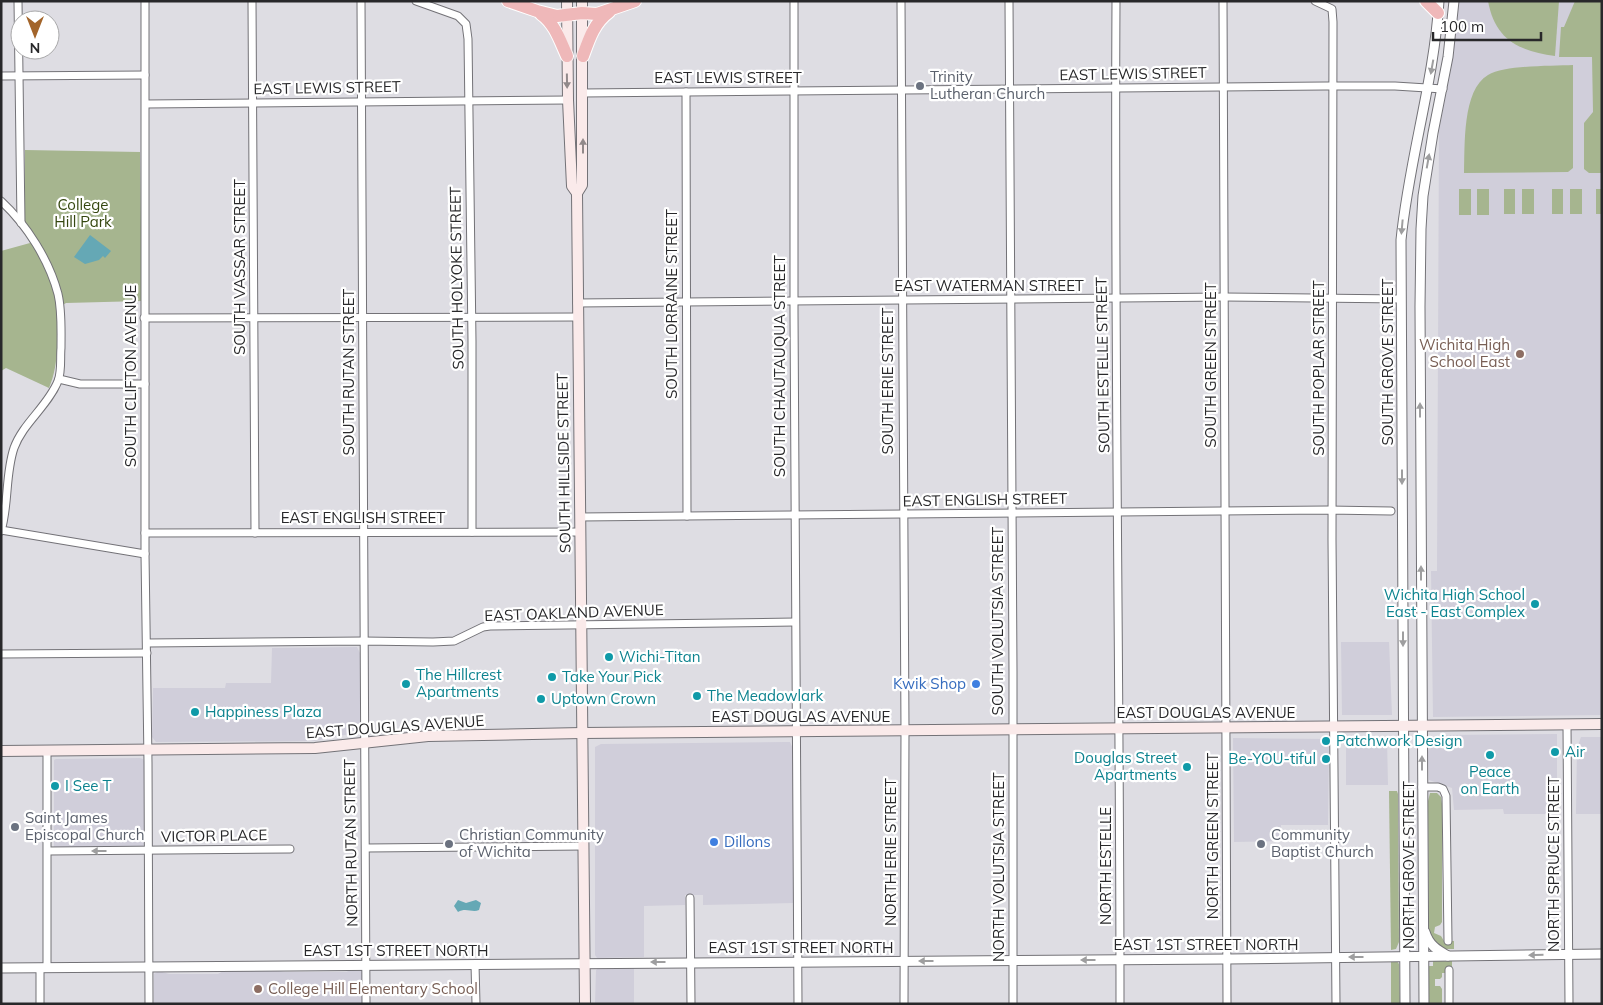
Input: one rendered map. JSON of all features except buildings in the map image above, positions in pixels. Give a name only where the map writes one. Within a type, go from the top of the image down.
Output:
[{"type":"highway","points":[[508,1],[557,16],[567,15],[582,7],[598,14],[635,1]]},
{"type":"highway","points":[[1426,1],[1439,7]]},
{"type":"highway","points":[[583,56],[594,28],[601,18],[613,9]]},
{"type":"highway","points":[[537,11],[548,19],[567,56]]},
{"type":"main road","name":"SOUTH HILLSIDE STREET","points":[[567,1],[568,100],[572,186],[577,193]]},
{"type":"main road","name":"SOUTH HILLSIDE STREET","points":[[582,7],[582,185],[577,193],[577,317],[585,1004]]},
{"type":"main road","name":"EAST DOUGLAS AVENUE","points":[[1,751],[316,748],[428,736],[582,733],[1602,724]]},
{"type":"street","points":[[18,1],[21,224]]},
{"type":"street","name":"SOUTH CLIFTON AVENUE","points":[[145,1],[144,318],[149,1004]]},
{"type":"street","name":"SOUTH VASSAR STREET","points":[[252,1],[255,533]]},
{"type":"street","name":"SOUTH RUTAN STREET","points":[[361,1],[364,742]]},
{"type":"street","name":"SOUTH HOLYOKE STREET","points":[[416,1],[458,16],[466,24],[468,41],[472,317],[472,532]]},
{"type":"street","name":"SOUTH CHAUTAUQUA STREET","points":[[794,1],[794,515],[798,1004]]},
{"type":"street","name":"SOUTH ERIE STREET","points":[[901,1],[905,731]]},
{"type":"street","name":"SOUTH VOLUTSIA STREET","points":[[1009,1],[1013,730]]},
{"type":"street","name":"SOUTH ESTELLE STREET","points":[[1116,1],[1116,299],[1120,729]]},
{"type":"street","name":"SOUTH GREEN STREET","points":[[1223,1],[1226,728]]},
{"type":"street","name":"SOUTH POPLAR STREET","points":[[1316,1],[1332,9],[1332,510],[1336,1004]]},
{"type":"street","name":"SOUTH GROVE STREET","points":[[1422,726],[1421,229],[1426,171],[1443,89],[1454,1]]},
{"type":"street","name":"SOUTH GROVE STREET","points":[[1404,727],[1401,240],[1410,170],[1428,88],[1439,7]]},
{"type":"street","points":[[1,76],[145,74]]},
{"type":"street","name":"EAST LEWIS STREET","points":[[583,94],[1332,86],[1395,86],[1443,89]]},
{"type":"street","name":"SOUTH LORRAINE STREET","points":[[686,92],[687,516]]},
{"type":"street","name":"EAST LEWIS STREET","points":[[146,104],[568,100]]},
{"type":"street","points":[[1,201],[21,224],[50,271],[58,295],[61,333],[58,379],[14,447],[9,469],[6,511],[1,531],[145,554]]},
{"type":"street","name":"EAST WATERMAN STREET","points":[[577,304],[1225,297],[1401,299]]},
{"type":"street","points":[[144,318],[577,317]]},
{"type":"street","points":[[58,379],[80,384],[145,384]]},
{"type":"street","name":"EAST ENGLISH STREET","points":[[580,517],[1391,510]]},
{"type":"street","name":"EAST ENGLISH STREET","points":[[145,533],[580,532]]},
{"type":"street","name":"EAST OAKLAND AVENUE","points":[[147,644],[454,641],[490,626],[795,622]]},
{"type":"street","points":[[1,654],[147,653]]},
{"type":"street","name":"NORTH SPRUCE STREET","points":[[1567,725],[1569,1004]]},
{"type":"street","name":"NORTH GROVE STREET","points":[[1422,726],[1424,1004]]},
{"type":"street","name":"NORTH GROVE STREET","points":[[1404,727],[1405,1004]]},
{"type":"street","name":"NORTH GREEN STREET","points":[[1226,728],[1227,1004]]},
{"type":"street","name":"NORTH ESTELLE","points":[[1120,729],[1120,1004]]},
{"type":"street","name":"NORTH VOLUTSIA STREET","points":[[1013,730],[1013,1004]]},
{"type":"street","name":"NORTH ERIE STREET","points":[[904,1004],[905,731]]},
{"type":"street","name":"NORTH RUTAN STREET","points":[[364,742],[366,1004]]},
{"type":"street","points":[[40,1004],[48,851],[47,751]]},
{"type":"street","points":[[1422,787],[1438,787],[1443,789],[1447,806],[1448,941]]},
{"type":"street","points":[[366,848],[584,846]]},
{"type":"street","name":"VICTOR PLACE","points":[[48,851],[290,849]]},
{"type":"street","points":[[690,898],[690,1004]]},
{"type":"street","points":[[1423,926],[1429,942],[1437,950],[1448,956]]},
{"type":"street","name":"EAST 1ST STREET NORTH","points":[[1,968],[1120,960],[1602,954]]},
{"type":"street","points":[[475,964],[476,1004]]},
{"type":"street","points":[[1449,970],[1449,1004]]},
{"type":"shaded area","name":"Wichita High School East","points":[[1458,1],[1602,1],[1602,715],[1433,717],[1431,571],[1437,571],[1439,131],[1450,75]]},
{"type":"shaded area","points":[[1341,642],[1389,642],[1392,715],[1342,715]]},
{"type":"shaded area","points":[[357,647],[360,653],[360,729],[355,733],[314,741],[156,742],[152,737],[153,688],[225,688],[226,683],[271,683],[272,648]]},
{"type":"shaded area","points":[[1557,734],[1557,814],[1504,814],[1503,809],[1454,810],[1452,788],[1429,780],[1428,752],[1431,738],[1449,735]]},
{"type":"shaded area","points":[[1581,737],[1602,737],[1602,814],[1576,814],[1577,748]]},
{"type":"shaded area","points":[[1233,738],[1329,739],[1328,825],[1281,825],[1281,841],[1234,842]]},
{"type":"shaded area","points":[[1346,740],[1387,740],[1388,785],[1346,785]]},
{"type":"shaded area","points":[[790,742],[793,749],[793,903],[703,905],[703,895],[685,895],[685,905],[644,906],[644,957],[597,958],[595,955],[595,747],[601,744]]},
{"type":"shaded area","points":[[140,758],[145,763],[145,842],[143,846],[141,848],[57,849],[54,847],[54,760]]},
{"type":"shaded area","points":[[634,967],[634,1004],[595,1004],[596,970],[599,968]]},
{"type":"shaded area","name":"College Hill Elementary School","points":[[353,969],[361,970],[362,973],[362,1004],[154,1004],[154,974],[159,971],[169,974],[218,974],[225,970],[346,972]]},
{"type":"green space","points":[[1488,1],[1559,1],[1555,56],[1530,51],[1511,41],[1496,25]]},
{"type":"green space","points":[[1575,1],[1602,1],[1602,173],[1589,173],[1584,169],[1584,123],[1593,112],[1592,57],[1559,57],[1561,27],[1564,27]]},
{"type":"green space","points":[[1573,65],[1573,168],[1568,172],[1464,173],[1465,134],[1469,105],[1473,93],[1480,82],[1488,75],[1505,69]]},
{"type":"green space","name":"College Hill Park","points":[[25,150],[140,152],[142,301],[66,303],[58,308],[55,369],[49,388],[6,368],[1,371],[1,251],[30,243],[25,221]]},
{"type":"green space","points":[[1459,189],[1471,189],[1471,215],[1459,215]]},
{"type":"green space","points":[[1477,189],[1489,189],[1489,215],[1477,215]]},
{"type":"green space","points":[[1504,189],[1515,189],[1515,214],[1504,214]]},
{"type":"green space","points":[[1522,189],[1534,189],[1534,214],[1522,214]]},
{"type":"green space","points":[[1552,189],[1563,189],[1563,214],[1552,214]]},
{"type":"green space","points":[[1570,189],[1582,189],[1582,214],[1570,214]]},
{"type":"green space","points":[[1596,189],[1602,189],[1602,214],[1596,214]]},
{"type":"green space","points":[[1389,791],[1397,791],[1398,794],[1399,942],[1396,949],[1391,950]]},
{"type":"green space","points":[[1430,793],[1437,793],[1441,797],[1442,804],[1442,922],[1435,927],[1434,933],[1441,936],[1444,941],[1454,941],[1454,949],[1442,949],[1432,941],[1429,929],[1428,801]]},
{"type":"green space","points":[[1391,960],[1397,961],[1399,964],[1400,1004],[1391,1004]]},
{"type":"green space","points":[[1433,961],[1452,961],[1452,973],[1442,973],[1440,979],[1435,979],[1435,986],[1440,986],[1442,989],[1442,1004],[1428,1004],[1428,966],[1433,966]]},
{"type":"water","points":[[90,235],[111,251],[105,258],[103,256],[99,260],[85,264],[74,257]]},
{"type":"water","points":[[458,900],[466,903],[476,900],[481,903],[479,910],[458,912],[454,906]]},
{"type":"place","name":"Trinity Lutheran Church","points":[[920,86]]},
{"type":"place","name":"Wichita High School East","points":[[1520,354]]},
{"type":"place","name":"Wichita High School East - East Complex","points":[[1535,604]]},
{"type":"place","name":"Wichi-Titan","points":[[609,657]]},
{"type":"place","name":"Take Your Pick","points":[[552,677]]},
{"type":"place","name":"The Hillcrest Apartments","points":[[406,684]]},
{"type":"place","name":"Kwik Shop","points":[[976,684]]},
{"type":"place","name":"The Meadowlark","points":[[697,696]]},
{"type":"place","name":"Uptown Crown","points":[[541,699]]},
{"type":"place","name":"Happiness Plaza","points":[[195,712]]},
{"type":"place","name":"Patchwork Design","points":[[1326,741]]},
{"type":"place","name":"Air","points":[[1555,752]]},
{"type":"place","name":"Peace on Earth","points":[[1490,755]]},
{"type":"place","name":"Be-YOU-tiful","points":[[1326,759]]},
{"type":"place","name":"Douglas Street Apartments","points":[[1187,767]]},
{"type":"place","name":"I See T","points":[[55,786]]},
{"type":"place","name":"Saint James Episcopal Church","points":[[15,827]]},
{"type":"place","name":"Dillons","points":[[714,842]]},
{"type":"place","name":"Christian Community of Wichita","points":[[449,844]]},
{"type":"place","name":"Community Baptist Church","points":[[1261,844]]},
{"type":"place","name":"College Hill Elementary School","points":[[258,989]]}]
